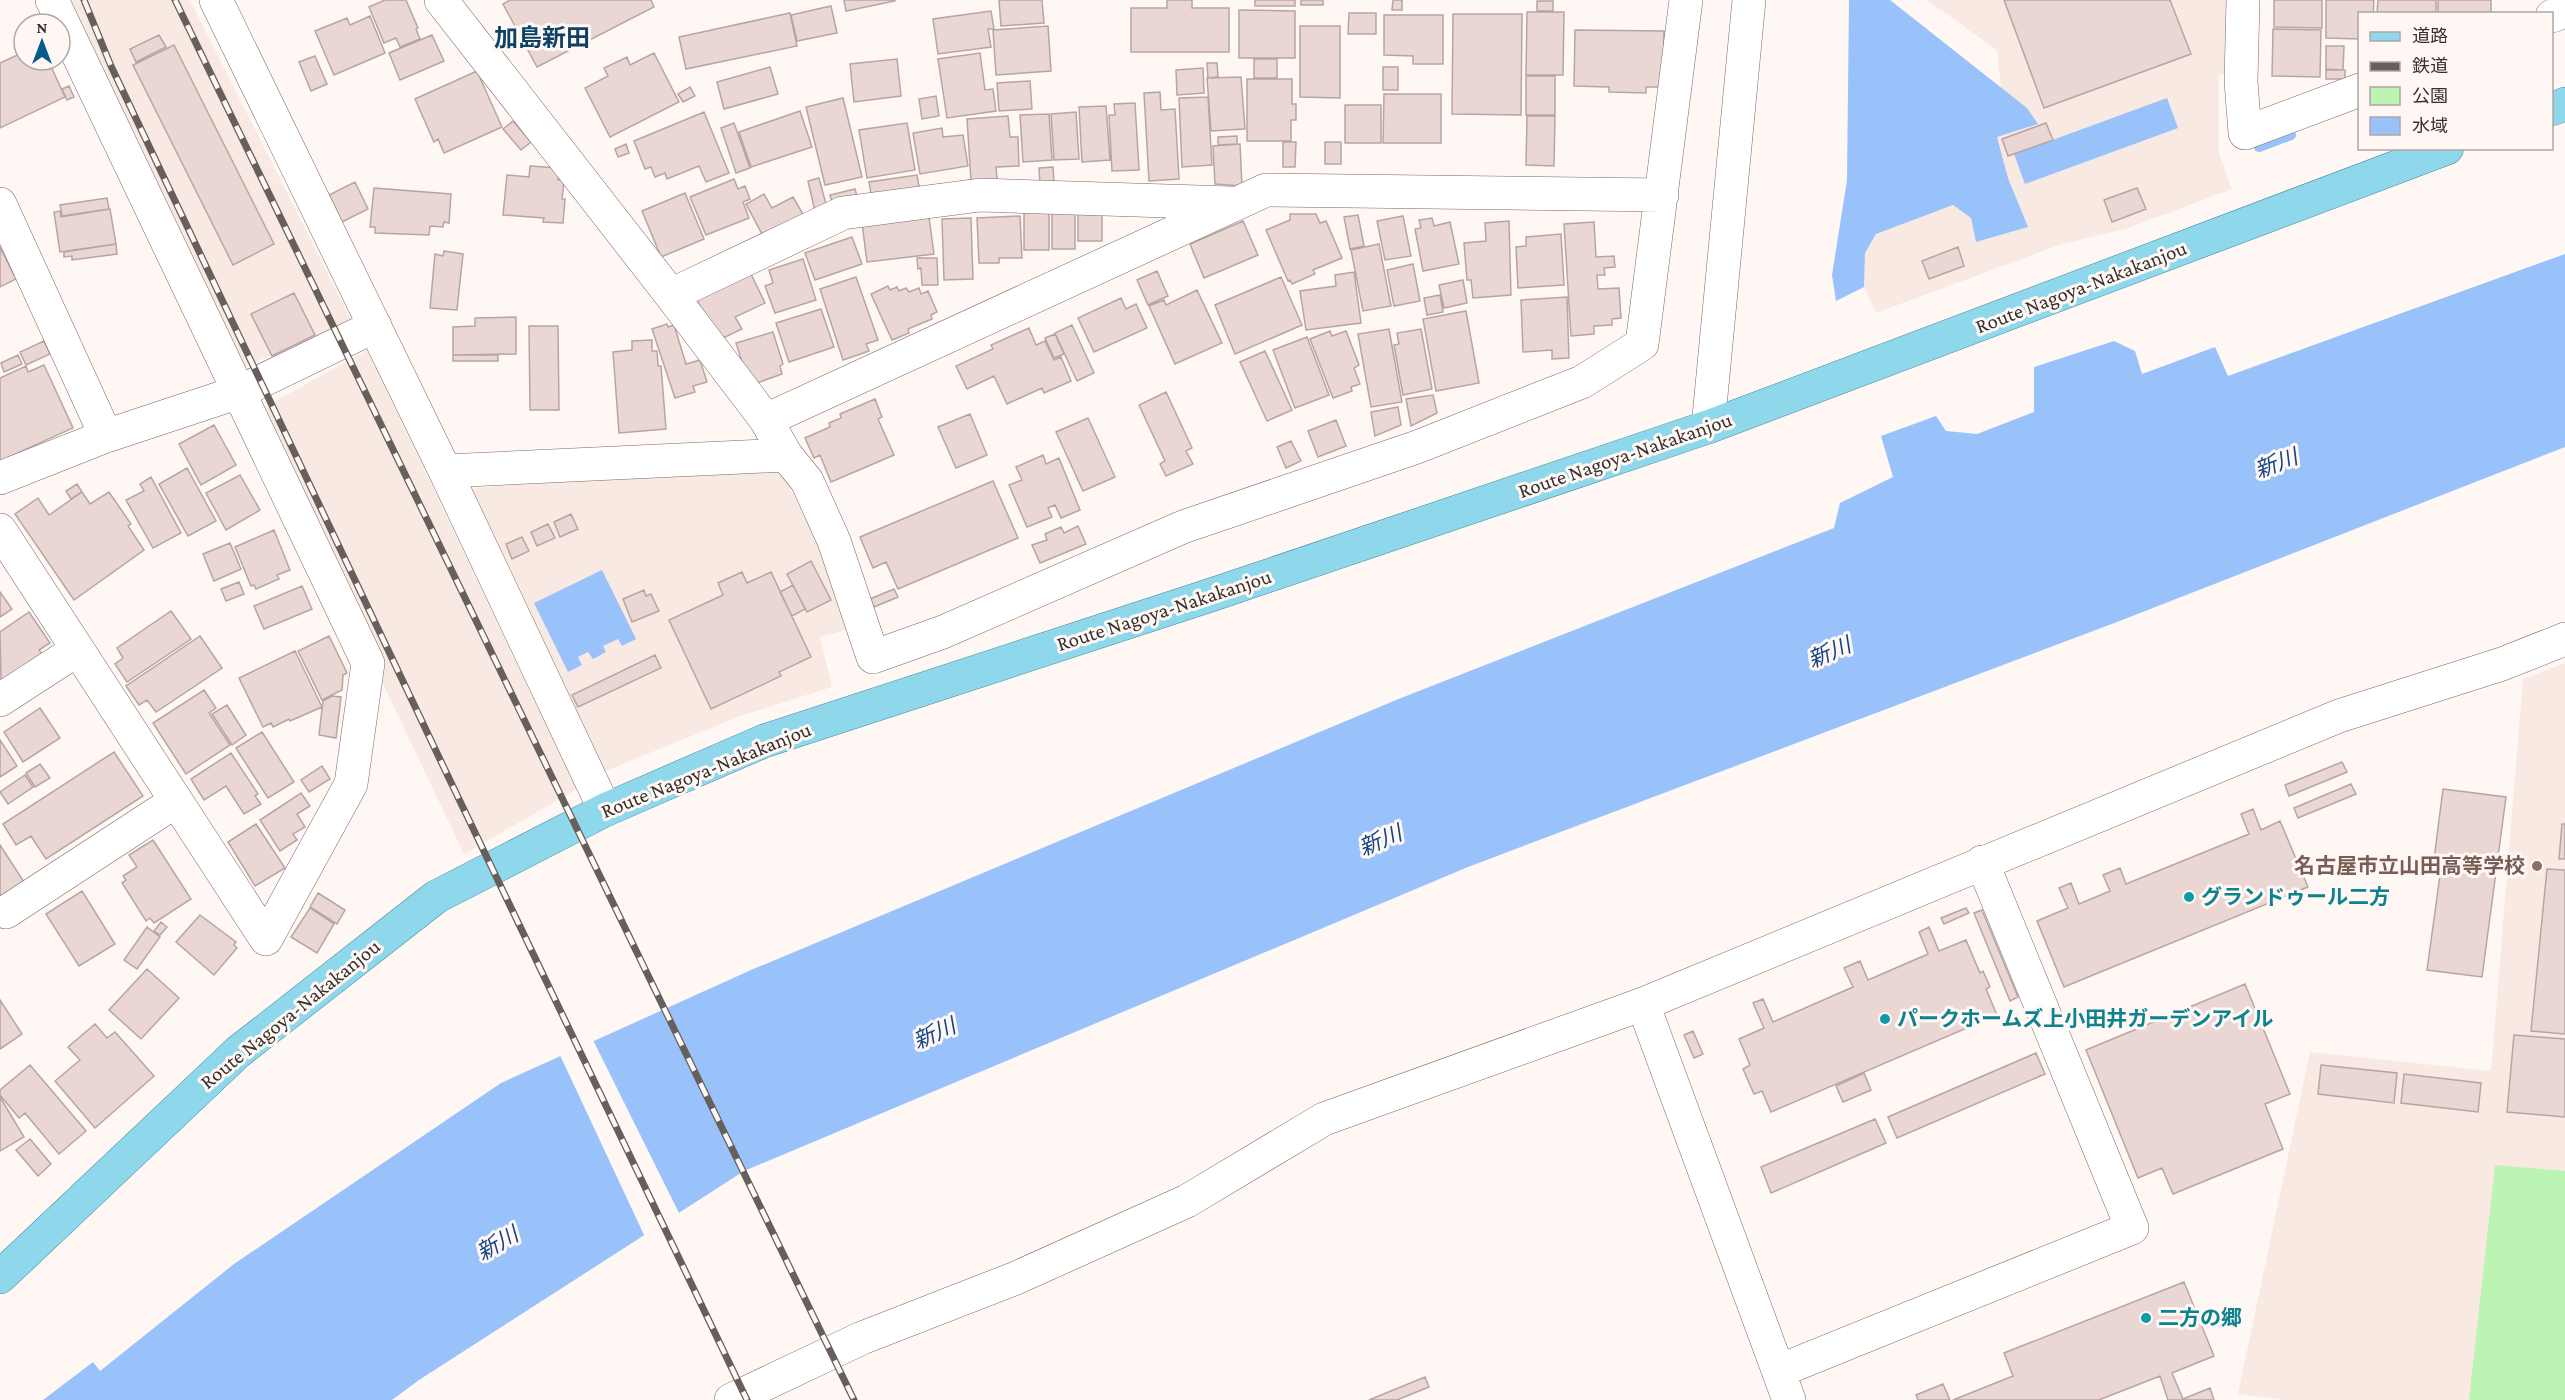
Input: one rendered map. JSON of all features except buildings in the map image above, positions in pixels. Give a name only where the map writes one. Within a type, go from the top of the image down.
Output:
[{"type":"main road","name":"Route Nagoya-Nakakanjou","points":[[0,1277],[238,1052],[436,897],[604,810],[764,741],[1214,594],[1708,427],[2442,150]]},
{"type":"street","points":[[0,530],[266,939],[351,784],[368,663],[52,0]]},
{"type":"street","points":[[441,0],[671,295],[766,420],[786,455],[807,481],[834,541],[873,657],[943,632],[1183,527],[1417,447],[1582,382],[1642,344],[1686,0]]},
{"type":"street","points":[[1708,427],[1749,0]]},
{"type":"street","points":[[2243,0],[2241,81],[2245,133],[2358,91]]},
{"type":"street","points":[[224,2],[604,810]]},
{"type":"street","points":[[766,420],[1266,190],[1662,195]]},
{"type":"street","points":[[671,295],[843,213],[980,195],[1237,203]]},
{"type":"street","points":[[0,204],[106,436]]},
{"type":"street","points":[[0,478],[106,436],[238,392],[375,326]]},
{"type":"street","points":[[445,471],[786,455]]},
{"type":"street","points":[[731,1400],[862,1338],[1016,1278],[1187,1201],[1324,1119],[1643,1004],[2339,716],[2502,664],[2565,639]]},
{"type":"street","points":[[0,700],[77,650]]},
{"type":"street","points":[[6,912],[176,801]]},
{"type":"street","points":[[1643,1004],[1784,1385],[2132,1228],[1982,862]]},
{"type":"shaded area","points":[[66,0],[190,0],[352,322],[236,370]]},
{"type":"shaded area","points":[[1927,0],[2230,0],[2230,74],[2219,75],[2219,153],[2232,189],[2128,228],[2059,245],[1876,313],[1864,287],[1865,253],[1876,234],[1953,205],[1971,218],[1976,242],[2028,227],[2008,178],[1997,137],[2037,124],[2027,108],[2001,88],[1997,50]]},
{"type":"shaded area","points":[[367,350],[577,789],[464,854],[254,413]]},
{"type":"shaded area","points":[[768,467],[786,479],[819,547],[846,630],[820,637],[832,687],[738,717],[603,772],[470,500],[473,488]]},
{"type":"shaded area","name":"名古屋市立山田高等学校","points":[[2565,663],[2565,1400],[2285,1400],[2238,1394],[2310,1052],[2491,1071],[2523,679]]},
{"type":"green space","points":[[2495,1165],[2565,1171],[2565,1400],[2469,1400]]},
{"type":"water","points":[[1849,0],[1890,0],[2027,108],[2038,124],[1997,137],[2008,178],[2028,227],[1976,242],[1971,218],[1953,205],[1876,234],[1865,253],[1864,287],[1836,301],[1832,275],[1847,180]]},
{"type":"water","points":[[2167,98],[2178,128],[2025,184],[2014,154]]},
{"type":"water","name":"新川","points":[[2565,254],[2565,447],[2117,622],[1468,867],[744,1171],[419,1380],[392,1400],[43,1400],[93,1362],[100,1371],[234,1264],[501,1083],[751,970],[1401,698],[1834,528],[1840,503],[1893,477],[1881,436],[1936,416],[1946,431],[1977,434],[2034,412],[2034,367],[2114,341],[2135,351],[2142,374],[2215,347],[2228,376]]},
{"type":"water","points":[[602,570],[636,639],[622,646],[618,639],[603,646],[606,652],[593,659],[588,652],[578,657],[582,665],[568,672],[534,603]]},
{"type":"pier","points":[[592,1038],[680,1215],[645,1237],[559,1053]]},
{"type":"waterway","points":[[2259,147],[2291,135]]},
{"type":"railway","points":[[84,0],[111,66],[747,1400]]},
{"type":"railway","points":[[175,0],[854,1400]]},
{"type":"place","name":"名古屋市立山田高等学校","points":[[2537,866]]},
{"type":"place","name":"グランドゥール二方","points":[[2189,897]]},
{"type":"place","name":"パークホームズ上小田井ガーデンアイル","points":[[1885,1019]]},
{"type":"place","name":"二方の郷","points":[[2146,1318]]},
{"type":"district","name":"加島新田","points":[[542,38]]}]
